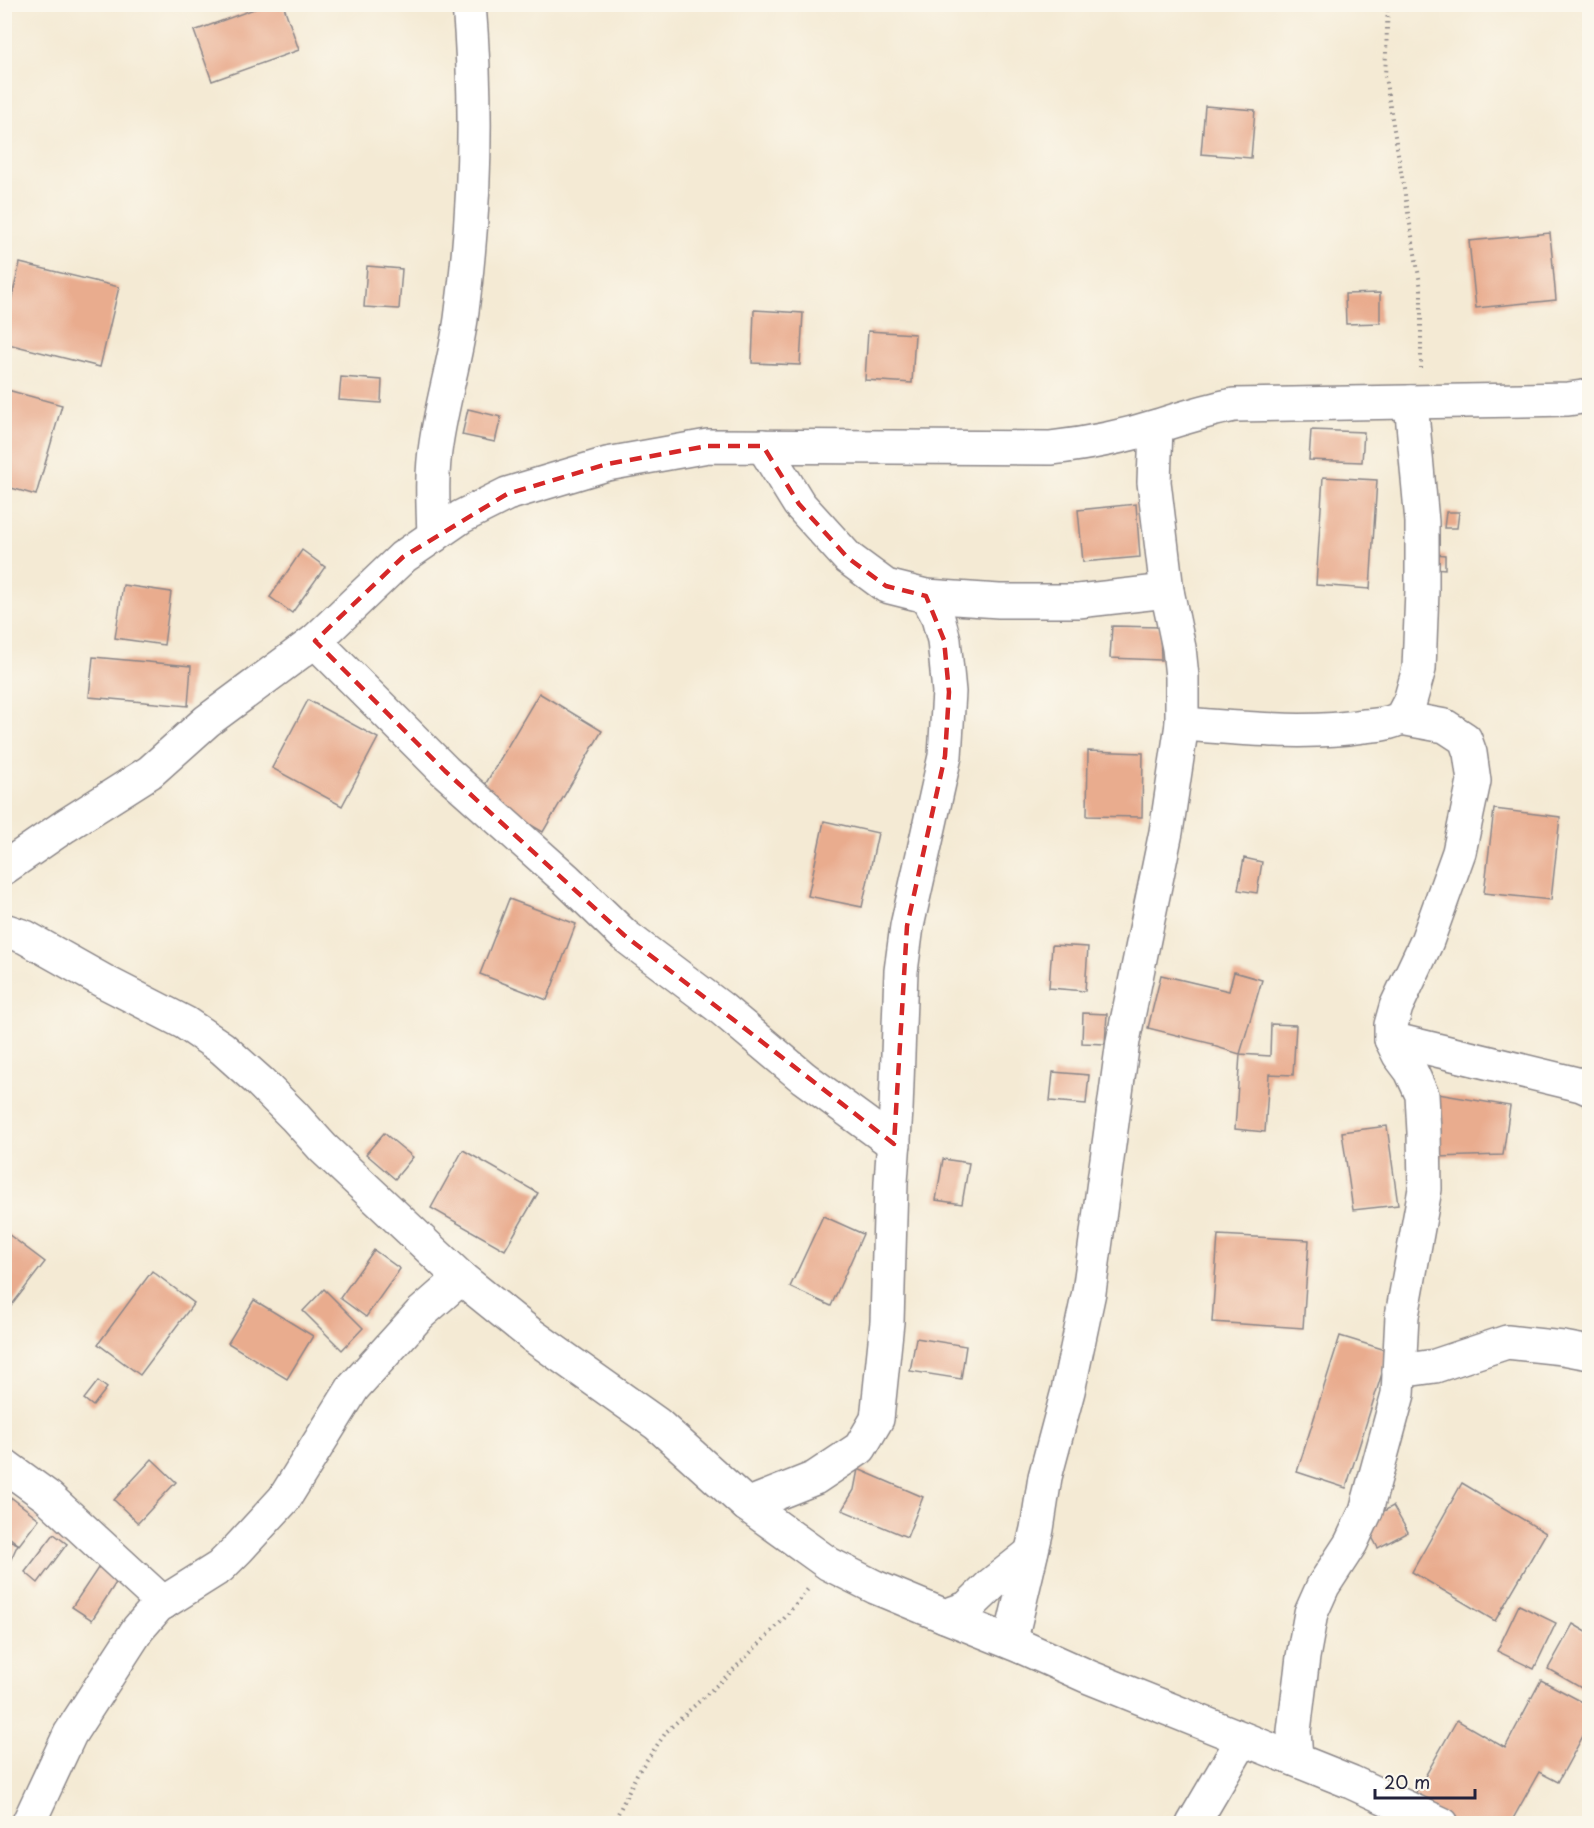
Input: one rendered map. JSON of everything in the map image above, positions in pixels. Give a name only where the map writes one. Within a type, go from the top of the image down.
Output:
[{"type":"street","points":[[434,536],[432,485],[436,445],[461,320],[472,209],[473,52],[469,4]]},
{"type":"street","points":[[4,868],[65,825],[150,772],[207,721],[315,641],[403,557],[461,517],[507,494],[608,464],[708,446],[1051,448],[1080,445],[1155,427],[1206,410],[1234,405],[1568,399],[1590,396]]},
{"type":"street","points":[[1401,718],[1410,701],[1419,669],[1422,522],[1416,402]]},
{"type":"street","points":[[1022,1647],[1011,1639],[1032,1553],[1045,1477],[1068,1391],[1089,1292],[1123,1041],[1166,832],[1182,724],[1182,677],[1179,648],[1167,591],[1154,482],[1155,427]]},
{"type":"street","points":[[763,446],[799,504],[848,558],[886,585],[926,597],[999,601],[1078,601],[1167,591]]},
{"type":"street","points":[[747,1505],[815,1478],[860,1448],[878,1419],[887,1322],[891,1182],[902,971],[907,926],[945,756],[949,692],[944,640],[938,618],[926,597]]},
{"type":"street","points":[[315,641],[445,771],[567,880],[624,935],[722,1009],[804,1078],[894,1144]]},
{"type":"street","points":[[1182,724],[1265,730],[1341,730],[1392,722],[1401,718],[1445,726],[1465,738],[1470,753],[1474,781],[1459,852],[1427,941],[1396,1007],[1391,1025],[1391,1039],[1411,1071],[1422,1095],[1425,1189],[1402,1316],[1398,1394],[1366,1511],[1352,1543],[1323,1586],[1311,1613],[1294,1731],[1296,1759]]},
{"type":"street","points":[[4,930],[26,937],[105,982],[185,1023],[222,1048],[260,1082],[323,1148],[461,1278],[533,1336],[657,1424],[747,1505],[829,1564],[875,1587],[1089,1677],[1296,1759],[1423,1819]]},
{"type":"street","points":[[1391,1039],[1590,1089]]},
{"type":"street","points":[[28,1824],[70,1734],[138,1629],[163,1603],[220,1567],[284,1499],[353,1388],[420,1314],[461,1278]]},
{"type":"street","points":[[1399,1371],[1435,1366],[1507,1342],[1563,1347],[1590,1353]]},
{"type":"street","points":[[4,1465],[48,1497],[163,1603]]},
{"type":"street","points":[[945,1616],[967,1608],[992,1584],[1032,1553]]},
{"type":"street","points":[[1193,1824],[1243,1739]]},
{"type":"path","points":[[1388,4],[1385,77],[1421,289],[1416,402]]},
{"type":"path","points":[[613,1824],[637,1773],[667,1731],[782,1621],[829,1564]]},
{"type":"highlighted area","points":[[708,446],[763,446],[799,504],[848,558],[886,586],[926,596],[944,640],[949,692],[945,756],[907,926],[894,1144],[624,935],[445,771],[315,641],[403,557],[507,494],[607,464]]},
{"type":"building","points":[[268,4],[283,4],[299,50],[212,81],[194,31]]},
{"type":"building","points":[[1205,106],[1255,110],[1251,158],[1201,154]]},
{"type":"building","points":[[1550,233],[1556,300],[1476,308],[1469,241]]},
{"type":"building","points":[[20,263],[119,287],[100,367],[4,343],[4,330]]},
{"type":"building","points":[[367,266],[402,269],[399,309],[364,307]]},
{"type":"building","points":[[1380,293],[1380,323],[1346,324],[1345,294]]},
{"type":"building","points":[[754,310],[803,313],[800,365],[752,363]]},
{"type":"building","points":[[868,331],[915,334],[912,383],[865,380]]},
{"type":"building","points":[[341,377],[382,380],[381,403],[339,400]]},
{"type":"building","points":[[4,389],[62,405],[36,495],[4,486]]},
{"type":"building","points":[[468,409],[501,417],[495,442],[462,435]]},
{"type":"building","points":[[1311,430],[1364,432],[1362,462],[1309,460]]},
{"type":"building","points":[[1323,477],[1377,480],[1370,589],[1316,585]]},
{"type":"building","points":[[1136,504],[1140,557],[1083,562],[1078,510]]},
{"type":"building","points":[[1446,512],[1459,512],[1457,528],[1444,528]]},
{"type":"building","points":[[302,550],[325,567],[292,613],[270,597]]},
{"type":"building","points":[[1435,554],[1445,555],[1445,569],[1434,568]]},
{"type":"building","points":[[123,585],[171,592],[164,645],[115,638]]},
{"type":"building","points":[[1112,626],[1160,627],[1161,660],[1110,658]]},
{"type":"building","points":[[93,657],[191,666],[188,706],[89,697]]},
{"type":"building","points":[[539,693],[602,731],[543,832],[479,795]]},
{"type":"building","points":[[308,700],[378,738],[342,806],[272,768]]},
{"type":"building","points":[[1088,751],[1143,753],[1142,817],[1087,816]]},
{"type":"building","points":[[1494,809],[1560,817],[1551,900],[1484,893]]},
{"type":"building","points":[[824,821],[878,833],[862,907],[808,896]]},
{"type":"building","points":[[1244,858],[1262,862],[1257,893],[1238,890]]},
{"type":"building","points":[[509,899],[576,924],[547,1000],[480,974]]},
{"type":"building","points":[[1052,945],[1088,947],[1085,991],[1049,988]]},
{"type":"building","points":[[1234,972],[1262,980],[1240,1054],[1213,1046],[1213,1044],[1148,1028],[1161,975],[1229,991]]},
{"type":"building","points":[[1083,1013],[1107,1014],[1105,1044],[1082,1043]]},
{"type":"building","points":[[1271,1024],[1296,1025],[1293,1075],[1269,1074],[1265,1132],[1235,1129],[1240,1054],[1270,1056]]},
{"type":"building","points":[[1053,1072],[1089,1075],[1086,1104],[1050,1101]]},
{"type":"building","points":[[1438,1094],[1510,1106],[1503,1155],[1436,1157]]},
{"type":"building","points":[[1387,1126],[1398,1205],[1353,1210],[1342,1132]]},
{"type":"building","points":[[384,1133],[413,1157],[395,1179],[366,1154]]},
{"type":"building","points":[[463,1150],[538,1193],[505,1250],[431,1208]]},
{"type":"building","points":[[943,1159],[969,1163],[962,1204],[936,1200]]},
{"type":"building","points":[[823,1216],[863,1234],[831,1306],[790,1287]]},
{"type":"building","points":[[4,1231],[45,1262],[4,1315]]},
{"type":"building","points":[[1218,1235],[1309,1240],[1303,1328],[1212,1322]]},
{"type":"building","points":[[374,1250],[400,1269],[366,1317],[340,1298]]},
{"type":"building","points":[[152,1271],[194,1303],[140,1375],[98,1344]]},
{"type":"building","points":[[324,1289],[363,1328],[342,1350],[303,1311]]},
{"type":"building","points":[[254,1300],[313,1336],[287,1379],[228,1343]]},
{"type":"building","points":[[1340,1336],[1389,1351],[1346,1488],[1297,1472]]},
{"type":"building","points":[[916,1338],[966,1346],[961,1379],[910,1371]]},
{"type":"building","points":[[98,1381],[107,1388],[93,1406],[84,1399]]},
{"type":"building","points":[[152,1459],[176,1482],[138,1523],[114,1500]]},
{"type":"building","points":[[858,1469],[923,1497],[907,1537],[842,1510],[854,1490]]},
{"type":"building","points":[[1462,1483],[1546,1533],[1495,1621],[1412,1572]]},
{"type":"building","points":[[12,1498],[39,1519],[19,1545],[4,1533],[4,1508]]},
{"type":"building","points":[[1393,1506],[1408,1532],[1378,1548],[1364,1522]]},
{"type":"building","points":[[54,1534],[67,1544],[38,1583],[25,1572]]},
{"type":"building","points":[[4,1538],[18,1544],[4,1574]]},
{"type":"building","points":[[100,1565],[119,1578],[92,1620],[72,1607]]},
{"type":"building","points":[[1519,1605],[1556,1623],[1534,1669],[1497,1651]]},
{"type":"building","points":[[1573,1624],[1590,1634],[1590,1693],[1548,1669]]},
{"type":"building","points":[[1541,1680],[1590,1706],[1590,1723],[1558,1782],[1539,1772],[1510,1824],[1398,1824],[1457,1720],[1505,1748]]}]
